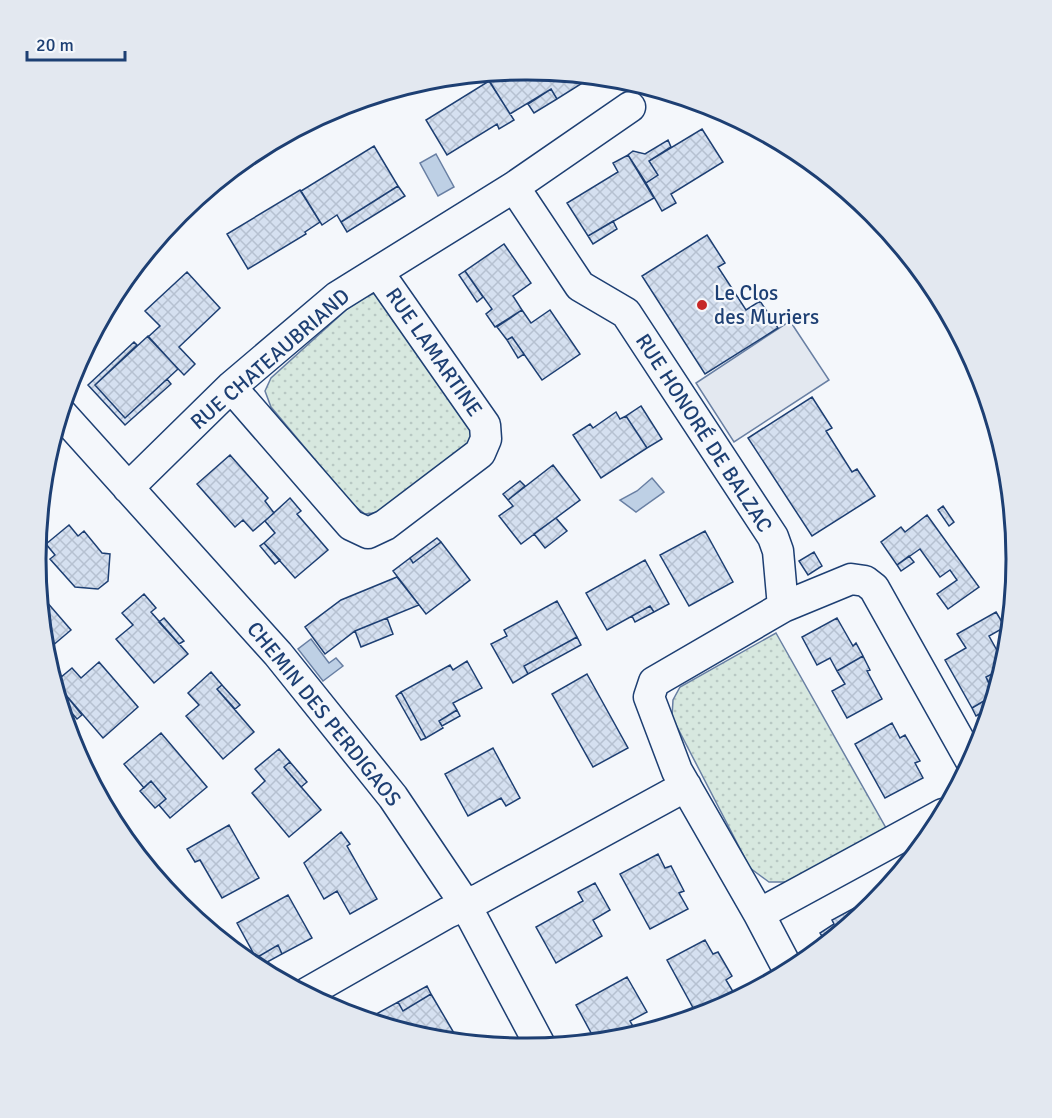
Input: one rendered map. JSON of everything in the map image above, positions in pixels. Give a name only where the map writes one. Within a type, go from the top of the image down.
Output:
[{"type":"street","name":"RUE CHATEAUBRIAND","points":[[128,488],[231,387],[337,297],[514,187],[630,107]]},
{"type":"street","name":"RUE HONORÉ DE BALZAC","points":[[514,187],[580,286],[626,313],[773,537],[778,551],[783,608]]},
{"type":"street","name":"RUE LAMARTINE","points":[[231,387],[351,525],[368,533],[385,525],[480,453],[486,439],[485,425],[378,272]]},
{"type":"street","name":"CHEMIN DES PERDIGAOS","points":[[67,420],[278,654],[393,797],[465,904],[536,1038]]},
{"type":"street","points":[[785,963],[677,771],[652,709],[649,697],[654,681],[783,608],[851,579],[865,581],[874,588],[965,751]]},
{"type":"street","points":[[314,989],[465,904],[481,898],[686,786]]},
{"type":"street","points":[[759,914],[926,823]]},
{"type":"shaded area","points":[[375,293],[470,423],[473,441],[382,512],[365,514],[352,504],[271,407],[265,391],[271,378],[356,301]]},
{"type":"shaded area","points":[[790,321],[829,380],[734,442],[696,383]]},
{"type":"shaded area","points":[[776,633],[886,828],[790,882],[769,882],[750,868],[672,717],[673,700],[680,687]]},
{"type":"water","points":[[436,154],[454,187],[438,196],[420,163]]},
{"type":"water","points":[[652,478],[664,492],[636,512],[620,500],[637,491]]},
{"type":"water","points":[[311,639],[329,663],[336,658],[343,666],[323,681],[298,649]]},
{"type":"building","points":[[526,80],[582,83],[557,99],[551,89],[510,114],[490,82]]},
{"type":"building","points":[[489,82],[514,120],[499,129],[497,124],[447,155],[426,120]]},
{"type":"building","points":[[551,89],[557,99],[534,113],[528,104]]},
{"type":"building","points":[[702,129],[723,162],[671,194],[676,203],[662,211],[646,183],[658,175],[649,161]]},
{"type":"building","points":[[668,140],[671,147],[649,161],[658,175],[646,183],[628,155],[633,151],[645,154]]},
{"type":"building","points":[[374,146],[398,186],[341,222],[337,215],[322,225],[301,191]]},
{"type":"building","points":[[628,155],[654,198],[588,236],[567,203],[618,172],[613,163]]},
{"type":"building","points":[[398,186],[405,196],[347,232],[341,222]]},
{"type":"building","points":[[300,190],[320,222],[305,232],[306,234],[248,269],[227,234]]},
{"type":"building","points":[[613,221],[617,229],[593,244],[588,236]]},
{"type":"building","name":"Le Clos des Muriers","points":[[707,235],[725,263],[718,267],[746,310],[760,301],[778,328],[705,374],[642,276]]},
{"type":"building","points":[[504,244],[531,283],[513,296],[522,310],[495,327],[486,314],[492,309],[465,271]]},
{"type":"building","points":[[465,271],[483,297],[477,302],[459,275]]},
{"type":"building","points":[[187,272],[220,308],[179,347],[195,364],[184,375],[148,337],[160,326],[145,311]]},
{"type":"building","points":[[522,310],[531,323],[550,310],[580,354],[542,380],[512,337],[507,340],[497,327]]},
{"type":"building","points":[[148,336],[178,369],[125,418],[95,385]]},
{"type":"building","points":[[512,337],[524,354],[518,358],[507,340]]},
{"type":"building","points":[[134,342],[137,345],[95,385],[125,418],[167,379],[171,384],[125,425],[88,385]]},
{"type":"building","points":[[812,397],[832,428],[826,431],[852,472],[857,469],[875,496],[812,536],[748,438]]},
{"type":"building","points":[[641,406],[662,439],[647,448],[626,416]]},
{"type":"building","points":[[616,412],[620,419],[626,416],[647,448],[601,478],[573,435],[590,424],[593,428]]},
{"type":"building","points":[[230,455],[268,498],[265,501],[274,513],[253,531],[243,520],[235,527],[197,484]]},
{"type":"building","points":[[553,465],[580,500],[521,544],[499,516],[513,506],[508,500]]},
{"type":"building","points":[[520,481],[525,486],[508,500],[503,494]]},
{"type":"building","points":[[290,498],[301,511],[297,514],[328,550],[295,578],[264,543],[275,533],[265,521]]},
{"type":"building","points":[[943,506],[954,522],[949,526],[938,510]]},
{"type":"building","points":[[927,515],[979,587],[948,609],[937,594],[957,580],[950,570],[940,577],[920,549],[897,565],[881,542],[901,527],[905,532]]},
{"type":"building","points":[[556,518],[567,531],[545,548],[534,534]]},
{"type":"building","points":[[69,525],[78,536],[84,531],[102,553],[110,554],[108,581],[98,589],[75,587],[50,559],[55,555],[47,543]]},
{"type":"building","points":[[705,531],[733,582],[689,606],[660,555]]},
{"type":"building","points":[[437,538],[441,542],[413,563],[410,558]]},
{"type":"building","points":[[441,542],[470,580],[426,614],[393,571],[410,558],[413,563]]},
{"type":"building","points":[[264,543],[280,560],[275,564],[260,546]]},
{"type":"building","points":[[814,552],[822,566],[808,575],[799,561]]},
{"type":"building","points":[[909,556],[914,562],[901,571],[897,565]]},
{"type":"building","points":[[645,560],[669,604],[654,612],[650,606],[607,630],[586,593]]},
{"type":"building","points":[[397,577],[419,605],[355,631],[325,654],[305,627],[341,600]]},
{"type":"building","points":[[144,594],[156,608],[151,612],[188,654],[154,683],[116,639],[133,625],[122,613]]},
{"type":"building","points":[[557,601],[577,637],[524,666],[528,674],[513,683],[491,644],[507,636],[504,630]]},
{"type":"building","points":[[49,605],[71,630],[55,644]]},
{"type":"building","points":[[650,606],[654,612],[635,622],[632,616]]},
{"type":"building","points":[[996,612],[1001,621],[1000,630],[989,636],[997,650],[991,674],[986,677],[989,683],[984,701],[972,708],[945,660],[966,648],[957,634]]},
{"type":"building","points":[[164,618],[184,641],[179,644],[159,622]]},
{"type":"building","points":[[387,618],[393,634],[361,647],[355,631]]},
{"type":"building","points":[[837,618],[853,646],[856,643],[863,656],[837,671],[830,658],[817,665],[802,637]]},
{"type":"building","points":[[577,637],[581,645],[528,674],[524,666]]},
{"type":"building","points":[[863,656],[870,670],[867,671],[882,699],[847,718],[832,691],[845,684],[837,671]]},
{"type":"building","points":[[467,661],[482,688],[453,703],[457,710],[439,721],[443,728],[426,738],[401,692],[450,665],[453,670]]},
{"type":"building","points":[[99,662],[138,707],[103,738],[67,696],[62,677],[72,668],[81,678]]},
{"type":"building","points":[[211,672],[222,685],[217,689],[254,732],[223,759],[186,716],[199,705],[188,693]]},
{"type":"building","points":[[587,674],[628,748],[593,767],[552,694]]},
{"type":"building","points":[[222,685],[240,705],[235,709],[217,689]]},
{"type":"building","points":[[401,692],[426,738],[421,740],[396,696]]},
{"type":"building","points":[[67,697],[82,715],[77,719],[72,713]]},
{"type":"building","points":[[984,701],[980,714],[976,716],[972,708]]},
{"type":"building","points":[[457,710],[460,716],[442,726],[439,721]]},
{"type":"building","points":[[892,723],[900,738],[905,735],[920,761],[915,763],[923,778],[885,798],[855,744]]},
{"type":"building","points":[[161,733],[207,787],[170,818],[159,805],[166,799],[151,781],[144,788],[124,764]]},
{"type":"building","points":[[493,748],[520,798],[506,806],[501,798],[468,816],[445,774]]},
{"type":"building","points":[[279,749],[290,762],[284,767],[321,810],[289,837],[252,793],[265,781],[255,769]]},
{"type":"building","points":[[290,762],[307,782],[301,787],[284,767]]},
{"type":"building","points":[[151,781],[166,799],[155,808],[140,791]]},
{"type":"building","points":[[229,825],[259,878],[222,898],[200,860],[195,862],[187,849]]},
{"type":"building","points":[[341,832],[350,844],[347,846],[377,899],[350,914],[337,891],[324,899],[304,863]]},
{"type":"building","points":[[658,854],[665,868],[671,866],[684,891],[679,893],[688,909],[650,929],[620,874]]},
{"type":"building","points":[[595,883],[610,910],[593,920],[602,936],[556,963],[536,927],[583,901],[578,892]]},
{"type":"building","points":[[288,895],[312,938],[282,954],[278,945],[258,957],[253,953],[237,923]]},
{"type":"building","points":[[855,908],[822,936],[820,933],[834,924],[832,920]]},
{"type":"building","points":[[705,940],[713,954],[718,952],[732,976],[726,980],[733,991],[693,1008],[667,960]]},
{"type":"building","points":[[278,945],[282,954],[267,962],[258,957]]},
{"type":"building","points":[[627,977],[647,1012],[630,1021],[633,1026],[591,1034],[576,1005]]},
{"type":"building","points":[[427,986],[431,994],[403,1011],[398,1002]]},
{"type":"building","points":[[431,994],[454,1033],[376,1014],[398,1002],[403,1011]]},
{"type":"place","name":"Le Clos des Muriers","points":[[702,305]]}]
